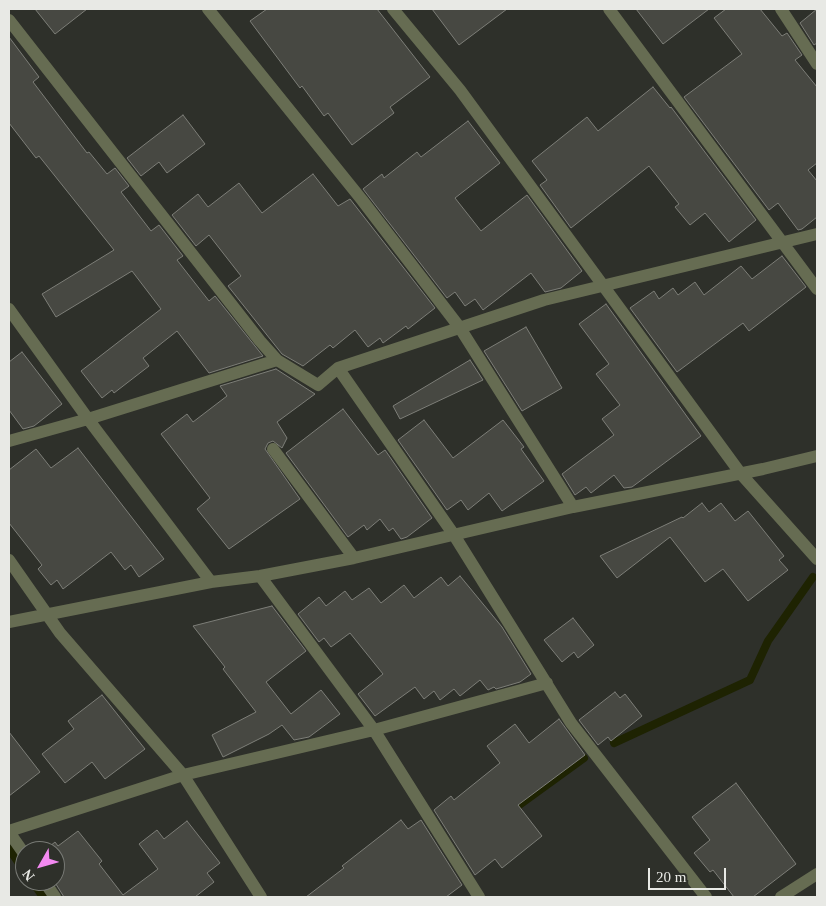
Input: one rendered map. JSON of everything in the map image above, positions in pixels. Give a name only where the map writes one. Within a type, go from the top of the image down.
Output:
[{"type":"street","points":[[208,9],[362,200],[460,328],[572,507]]},
{"type":"street","points":[[393,9],[460,90],[741,474],[817,559]]},
{"type":"street","points":[[609,9],[817,288]]},
{"type":"street","points":[[781,9],[817,64]]},
{"type":"street","points":[[9,20],[154,208],[278,360],[318,384],[338,368],[544,300],[817,234]]},
{"type":"street","points":[[9,309],[88,419],[211,582]]},
{"type":"street","points":[[9,441],[88,419],[278,360]]},
{"type":"street","points":[[338,368],[454,534],[571,723],[706,897]]},
{"type":"street","points":[[273,449],[354,558]]},
{"type":"street","points":[[9,622],[211,582],[260,576],[354,558],[572,507],[741,474],[817,456]]},
{"type":"street","points":[[9,560],[45,614],[183,775],[261,897]]},
{"type":"street","points":[[260,576],[374,730],[480,897]]},
{"type":"street","points":[[9,831],[183,775],[374,730],[547,683]]},
{"type":"street","points":[[781,897],[817,874]]},
{"type":"building","points":[[35,9],[87,9],[55,34]]},
{"type":"building","points":[[267,9],[377,9],[430,77],[390,107],[394,113],[352,145],[328,113],[324,116],[302,86],[300,88],[250,21]]},
{"type":"building","points":[[432,9],[507,9],[459,45]]},
{"type":"building","points":[[636,9],[709,9],[663,44]]},
{"type":"building","points":[[726,9],[760,9],[782,36],[787,33],[802,55],[795,60],[817,87],[817,163],[808,170],[817,181],[817,217],[802,229],[798,230],[778,203],[769,210],[684,97],[742,54],[714,18]]},
{"type":"building","points":[[817,9],[817,43],[814,45],[800,23]]},
{"type":"building","points":[[9,37],[39,77],[33,82],[87,153],[89,152],[107,174],[115,168],[129,186],[121,192],[151,231],[159,225],[183,256],[177,260],[209,301],[215,296],[263,356],[209,373],[177,331],[143,358],[149,366],[114,393],[112,390],[102,398],[81,371],[161,309],[132,271],[56,317],[42,294],[114,250],[39,156],[36,158],[9,123]]},
{"type":"building","points":[[653,87],[671,107],[756,220],[729,242],[705,213],[690,225],[675,207],[679,204],[649,166],[571,228],[540,185],[547,180],[532,161],[587,117],[598,131]]},
{"type":"building","points":[[183,115],[205,144],[167,173],[159,162],[141,176],[127,158]]},
{"type":"building","points":[[468,121],[500,163],[455,198],[481,231],[527,195],[582,271],[561,288],[545,292],[531,273],[483,310],[475,299],[465,306],[455,292],[447,298],[363,189],[382,174],[384,178],[417,152],[421,157]]},
{"type":"building","points":[[313,174],[338,206],[350,199],[435,308],[408,329],[406,326],[383,343],[380,338],[368,347],[355,330],[333,348],[330,345],[303,366],[282,354],[228,286],[241,276],[209,235],[196,246],[172,215],[198,194],[208,207],[239,183],[262,213]]},
{"type":"building","points":[[782,256],[806,287],[749,331],[743,323],[677,372],[630,308],[654,291],[659,299],[673,288],[678,295],[695,282],[704,295],[741,266],[752,279]]},
{"type":"building","points":[[606,304],[701,436],[632,487],[624,488],[614,475],[591,493],[586,487],[575,495],[562,474],[614,435],[602,419],[620,405],[596,374],[609,364],[579,324]]},
{"type":"building","points":[[526,327],[562,388],[522,411],[484,351]]},
{"type":"building","points":[[22,352],[62,404],[34,426],[23,429],[9,410],[9,362]]},
{"type":"building","points":[[470,360],[483,380],[400,419],[393,406]]},
{"type":"building","points":[[276,369],[315,394],[277,422],[287,438],[282,448],[273,441],[268,443],[265,449],[300,499],[229,549],[197,509],[210,498],[161,434],[187,414],[193,422],[227,396],[220,386]]},
{"type":"building","points":[[343,409],[378,455],[385,450],[432,518],[407,537],[401,539],[393,528],[389,531],[380,519],[367,530],[364,525],[348,537],[286,453]]},
{"type":"building","points":[[424,420],[453,458],[503,420],[524,447],[521,449],[544,481],[502,511],[489,493],[468,510],[461,500],[447,510],[398,440]]},
{"type":"building","points":[[78,448],[164,559],[139,577],[131,565],[125,570],[111,552],[63,589],[57,580],[51,585],[38,569],[42,565],[9,523],[9,470],[36,449],[51,468]]},
{"type":"building","points":[[702,503],[709,512],[721,503],[735,521],[748,511],[784,556],[779,560],[788,570],[748,601],[723,569],[705,582],[670,537],[617,578],[600,556],[683,518]]},
{"type":"building","points":[[460,576],[502,627],[531,674],[520,682],[488,690],[480,680],[460,696],[454,689],[440,700],[434,691],[424,699],[415,687],[375,716],[358,694],[383,674],[350,633],[331,647],[324,638],[319,642],[298,614],[319,597],[326,606],[345,591],[352,600],[369,588],[381,603],[404,585],[414,598],[441,577],[448,586]]},
{"type":"building","points":[[272,606],[306,651],[266,682],[291,714],[321,690],[340,714],[309,737],[294,740],[282,725],[269,734],[223,757],[212,735],[256,712],[223,669],[225,667],[193,626]]},
{"type":"building","points":[[573,618],[594,645],[578,658],[574,652],[562,662],[544,640]]},
{"type":"building","points":[[615,692],[620,698],[625,694],[642,716],[611,741],[608,737],[598,745],[579,720]]},
{"type":"building","points":[[102,695],[145,749],[105,779],[92,762],[65,783],[42,754],[74,729],[68,721]]},
{"type":"building","points":[[559,719],[585,755],[518,805],[542,836],[502,868],[495,859],[475,875],[434,810],[451,796],[454,800],[500,763],[487,746],[515,724],[529,743]]},
{"type":"building","points":[[9,732],[40,772],[9,796]]},
{"type":"building","points":[[736,783],[796,864],[753,897],[734,897],[713,870],[710,872],[694,853],[710,840],[692,817]]},
{"type":"building","points":[[401,820],[408,829],[421,820],[462,885],[446,897],[306,897],[344,868],[342,866]]},
{"type":"building","points":[[187,821],[220,863],[207,873],[214,882],[195,897],[64,897],[60,891],[65,891],[65,841],[78,831],[102,861],[99,864],[123,895],[158,869],[139,844],[157,830],[164,839]]},
{"type":"waterway","points":[[614,743],[750,680],[768,641],[813,577]]},
{"type":"waterway","points":[[511,811],[584,758]]},
{"type":"waterway","points":[[9,849],[15,858]]},
{"type":"waterway","points":[[39,891],[43,897]]}]
